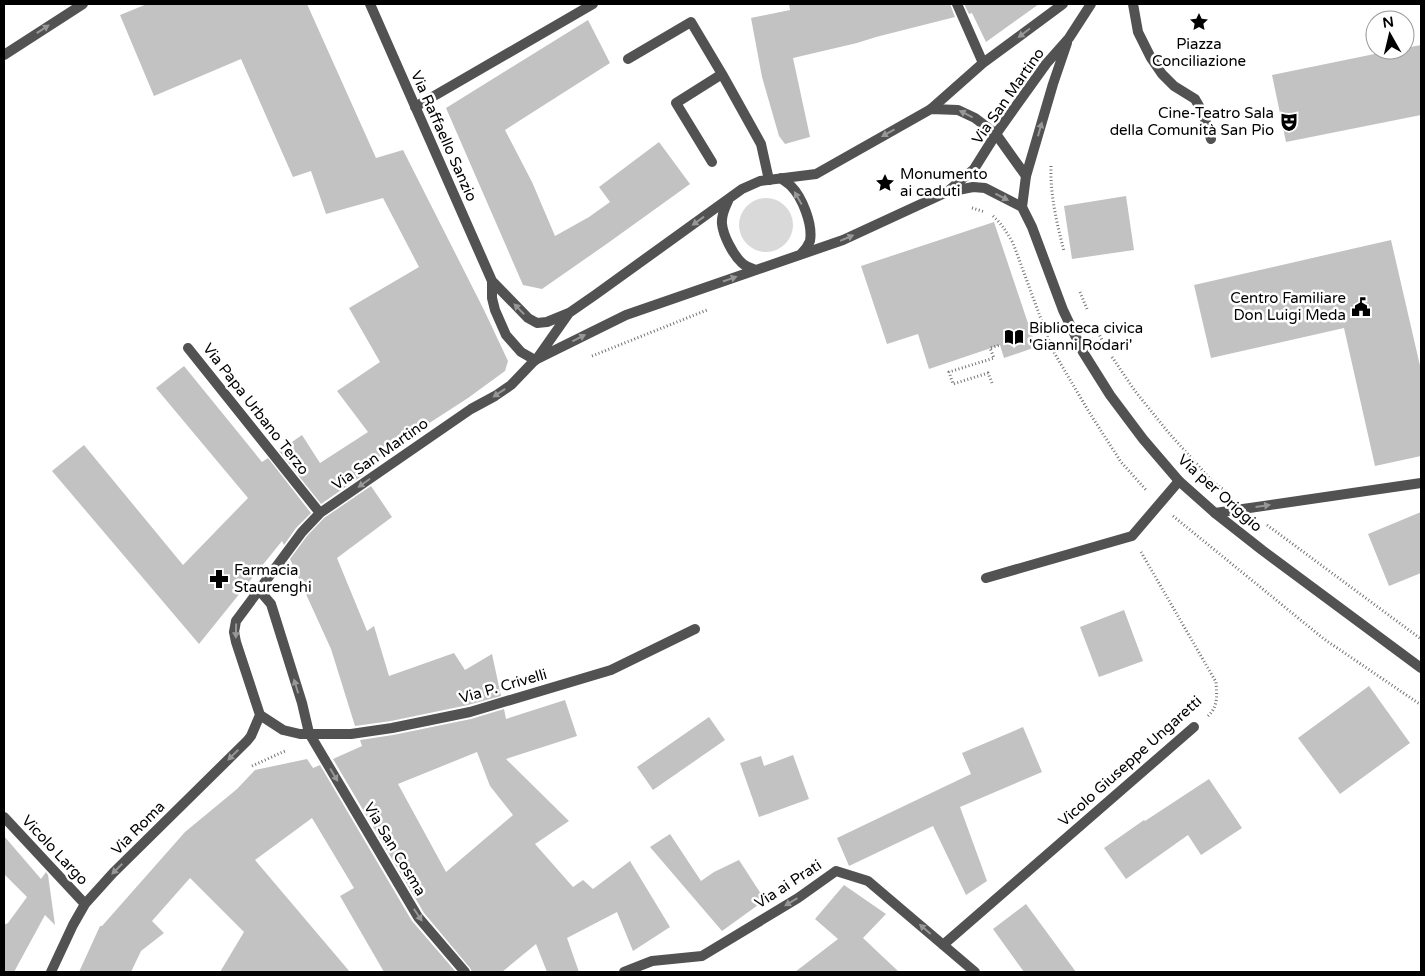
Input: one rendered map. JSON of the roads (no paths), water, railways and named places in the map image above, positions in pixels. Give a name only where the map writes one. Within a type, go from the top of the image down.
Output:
[{"type":"street","points":[[4,55],[83,4]]},
{"type":"street","name":"Via Raffaello Sanzio","points":[[370,4],[492,281]]},
{"type":"street","points":[[415,107],[593,4]]},
{"type":"street","points":[[957,4],[983,63]]},
{"type":"street","name":"Via San Martino","points":[[492,281],[528,318],[537,323],[547,322],[569,312],[742,189],[760,181],[816,174],[931,110],[983,63],[1063,4]]},
{"type":"street","name":"Via San Martino","points":[[536,360],[626,315],[842,240],[947,192],[974,169],[996,134],[1046,64],[1069,38],[1091,4]]},
{"type":"street","points":[[1133,4],[1138,32],[1151,58],[1162,74],[1174,86],[1195,99],[1203,113],[1211,139]]},
{"type":"street","points":[[628,59],[691,22],[761,144],[769,180]]},
{"type":"street","points":[[947,192],[973,186],[985,188],[1022,207],[1026,176],[1053,84],[1069,38]]},
{"type":"street","points":[[712,162],[676,103],[722,74]]},
{"type":"street","points":[[931,110],[958,110],[975,118],[996,134],[1026,176]]},
{"type":"street","points":[[781,178],[796,192],[806,211],[809,222],[810,242],[801,254]]},
{"type":"street","points":[[730,198],[722,212],[722,224],[727,239],[732,250],[742,263],[756,270]]},
{"type":"street","name":"Via per Origgio","points":[[1022,207],[1032,227],[1063,310],[1083,352],[1110,395],[1143,439],[1179,481],[1215,513],[1262,550],[1421,668]]},
{"type":"street","points":[[492,281],[492,298],[495,310],[506,335],[521,352],[536,360]]},
{"type":"street","name":"Via San Martino","points":[[260,715],[236,642],[234,632],[236,621],[302,532],[320,514],[471,409],[511,385],[536,360],[569,312]]},
{"type":"street","name":"Via Papa Urbano Terzo","points":[[188,348],[320,514]]},
{"type":"street","points":[[986,578],[1132,536],[1179,481]]},
{"type":"street","points":[[1215,513],[1421,483]]},
{"type":"street","name":"Via San Cosma","points":[[259,590],[271,604],[302,703],[309,733],[418,917],[465,972]]},
{"type":"street","name":"Via P. Crivelli","points":[[260,715],[291,733],[351,734],[392,728],[470,712],[610,670],[695,629]]},
{"type":"street","name":"Via Roma","points":[[50,972],[85,904],[113,873],[247,741],[260,715]]},
{"type":"street","name":"Vicolo Giuseppe Ungaretti","points":[[943,945],[1194,727]]},
{"type":"street","name":"Vicolo Largo","points":[[4,817],[85,904]]},
{"type":"street","name":"Via ai Prati","points":[[624,972],[652,961],[702,956],[798,898],[836,871],[868,881],[975,972]]},
{"type":"place","name":"Piazza Conciliazione","points":[[1199,22]]},
{"type":"place","name":"Cine-Teatro Sala della Comunità San Pio","points":[[1289,122]]},
{"type":"place","name":"Monumento ai caduti","points":[[885,183]]},
{"type":"place","name":"Centro Familiare Don Luigi Meda","points":[[1361,307]]},
{"type":"place","name":"Biblioteca civica 'Gianni Rodari'","points":[[1014,337]]},
{"type":"place","name":"Farmacia Staurenghi","points":[[219,579]]}]
